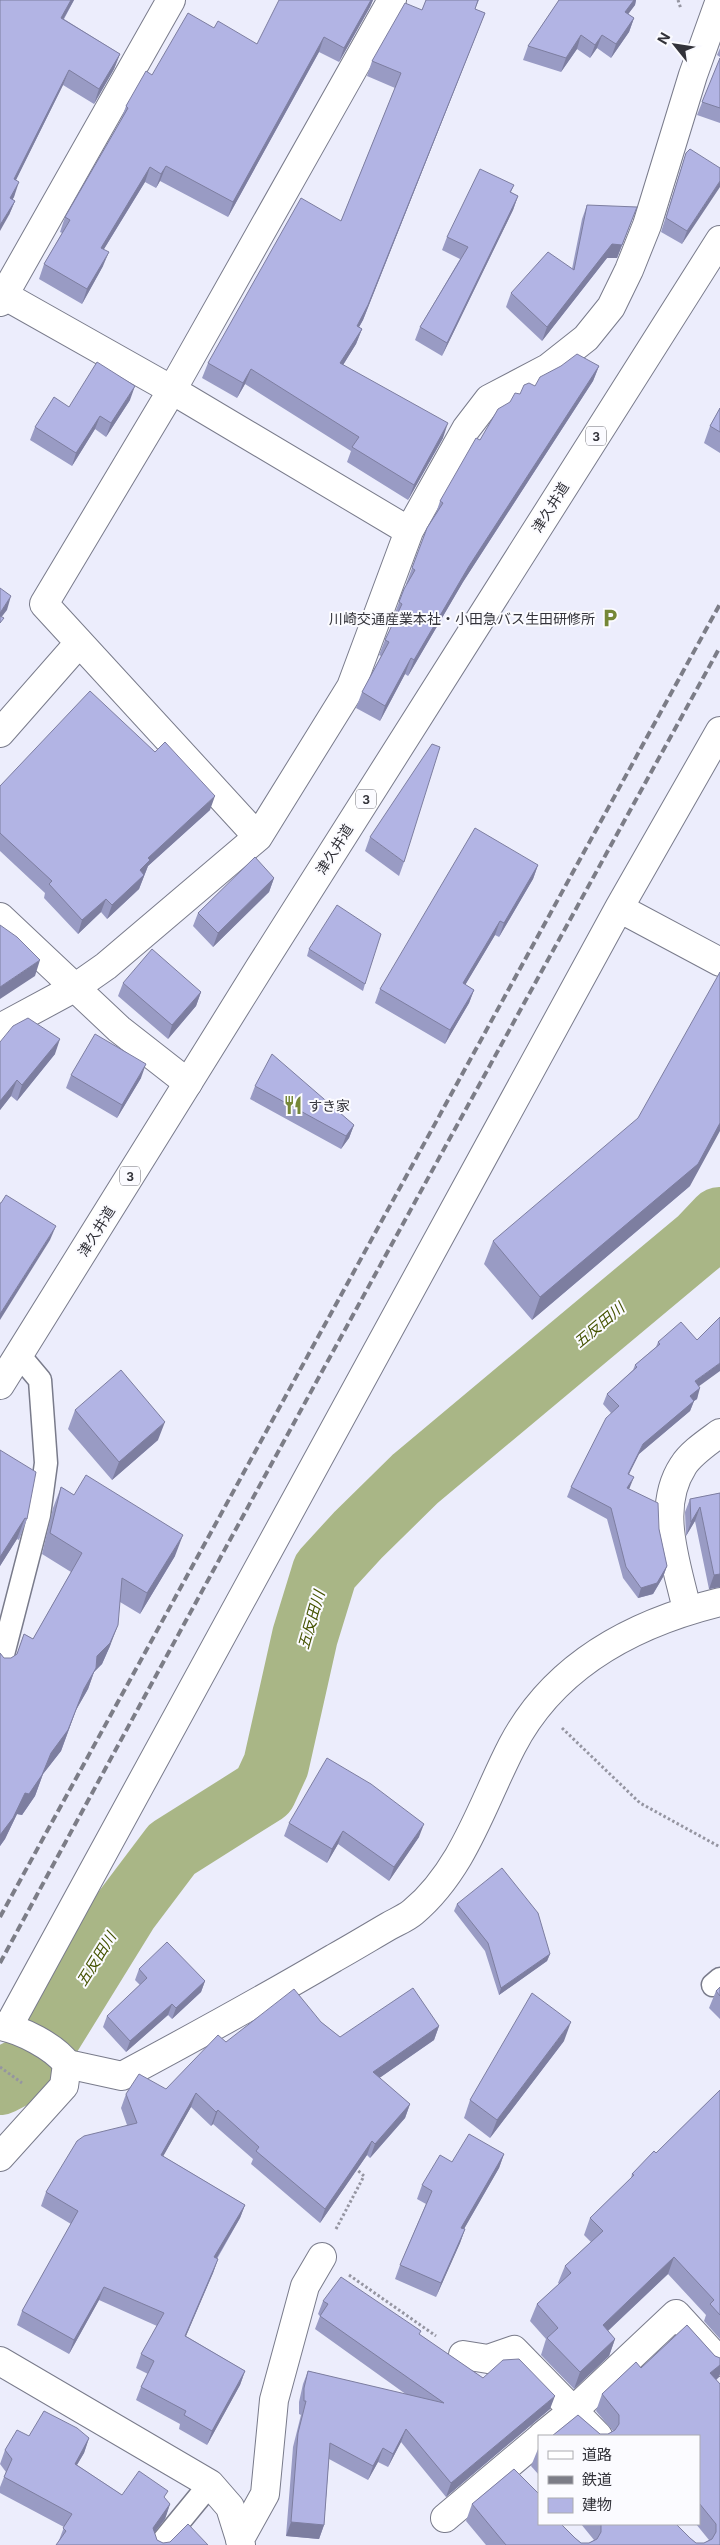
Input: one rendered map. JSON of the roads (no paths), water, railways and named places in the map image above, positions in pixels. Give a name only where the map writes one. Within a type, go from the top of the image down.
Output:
[{"type":"street","points":[[170,0],[1,297],[172,390],[409,532]]},
{"type":"street","points":[[258,837],[44,604],[172,390],[392,0]]},
{"type":"street","points":[[0,1028],[76,987],[106,966],[258,837],[351,687],[409,532],[466,429],[489,399],[548,368],[586,338],[611,307],[629,270],[647,225],[693,75],[720,0]]},
{"type":"street","name":"津久井道","points":[[0,1385],[188,1083],[720,240]]},
{"type":"street","points":[[0,733],[79,643]]},
{"type":"street","points":[[720,731],[619,908],[8,2027],[64,2060],[122,2076],[225,2022],[412,1913],[448,1873],[482,1813],[512,1746],[536,1706],[555,1686],[606,1645],[687,1610],[720,1602]]},
{"type":"street","points":[[619,908],[720,962]]},
{"type":"street","points":[[0,917],[119,1029],[188,1083]]},
{"type":"street","points":[[687,1610],[670,1529],[672,1487],[684,1464],[720,1433]]},
{"type":"street","points":[[0,2157],[64,2086],[64,2060]]},
{"type":"street","points":[[240,2542],[265,2494],[274,2400],[305,2286],[322,2257]]},
{"type":"street","points":[[543,2435],[574,2410],[676,2314],[720,2362]]},
{"type":"street","points":[[463,2355],[488,2359],[514,2350],[597,2435]]},
{"type":"street","points":[[0,2361],[210,2484],[230,2507],[240,2542]]},
{"type":"street","points":[[445,2518],[538,2440]]},
{"type":"street","points":[[509,2464],[527,2485]]},
{"type":"lane","points":[[0,1666],[39,1515],[46,1464],[40,1380],[19,1355]]},
{"type":"lane","points":[[160,2545],[210,2484]]},
{"type":"waterway","name":"五反田川","points":[[0,2082],[29,2067],[126,1910],[172,1849],[264,1791],[276,1765],[305,1636],[325,1571],[358,1535],[415,1479],[701,1240],[720,1220]]},
{"type":"railway","points":[[0,1917],[720,604]]},
{"type":"railway","points":[[0,1963],[720,647]]},
{"type":"place","name":"川崎交通産業本社・小田急バス生田研修所","points":[[610,618]]},
{"type":"place","name":"すき家","points":[[293,1105]]}]
